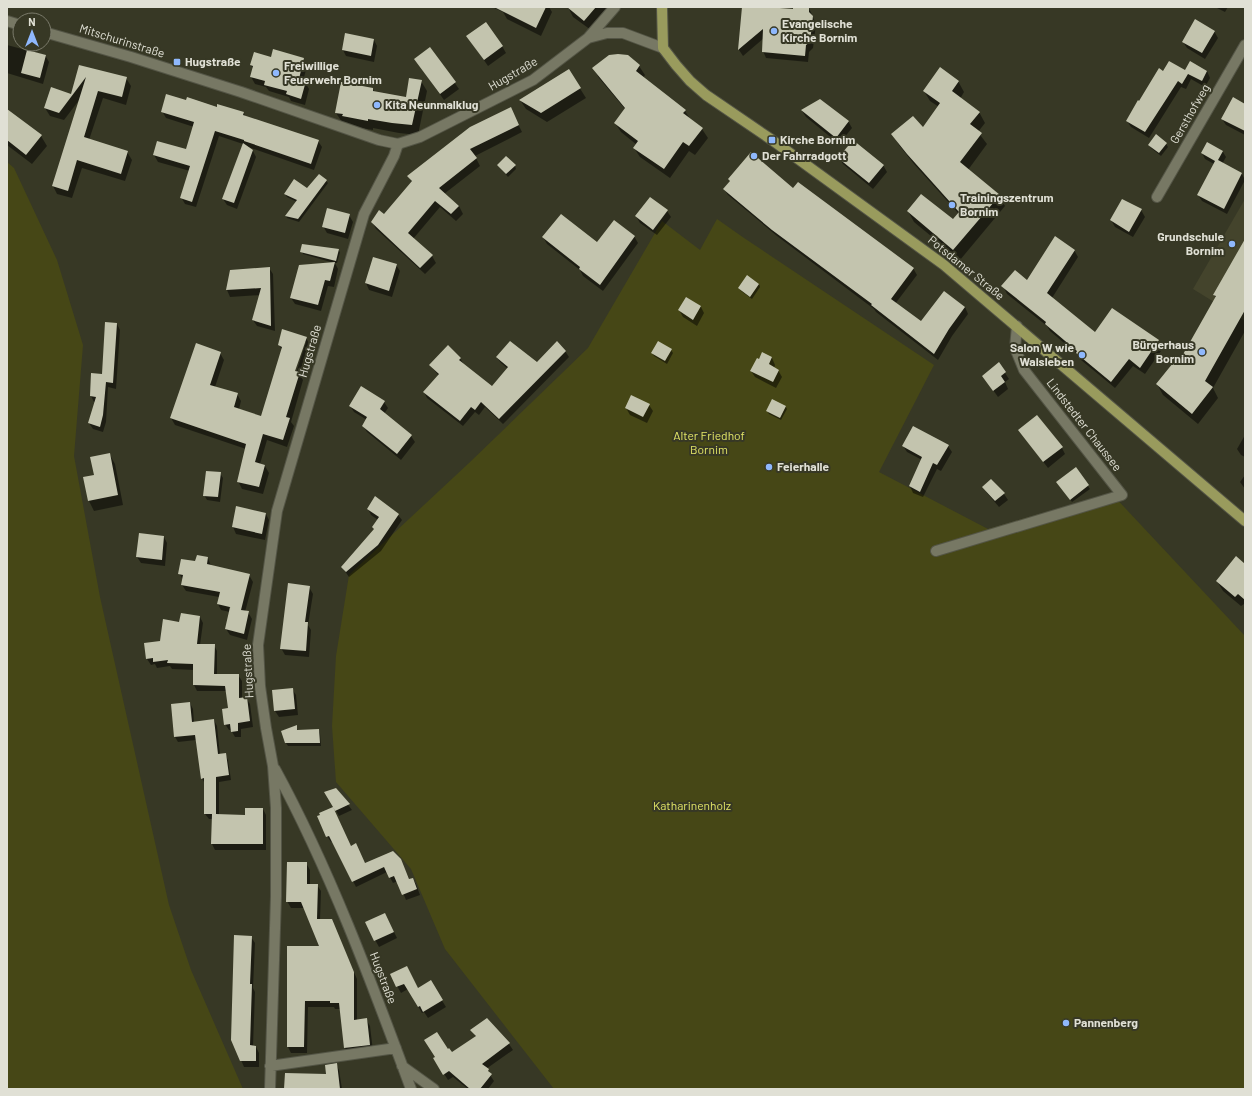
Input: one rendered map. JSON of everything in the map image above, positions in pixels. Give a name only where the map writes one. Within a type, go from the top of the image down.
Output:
[{"type":"main road","points":[[662,7],[663,48]]},
{"type":"main road","name":"Potsdamer Straße","points":[[663,48],[680,71],[706,95],[772,140],[944,265],[1245,521]]},
{"type":"street","points":[[588,38],[615,7]]},
{"type":"street","points":[[588,38],[607,33],[623,33],[663,48]]},
{"type":"street","name":"Mitschurinstraße","points":[[52,34],[241,92],[379,140],[398,144]]},
{"type":"street","name":"Hugstraße","points":[[270,1089],[276,889],[276,815],[273,766],[260,686],[258,645],[277,511],[364,214],[394,156],[398,144],[420,137],[533,80],[588,38]]},
{"type":"street","name":"Gersthofweg","points":[[1157,197],[1245,44]]},
{"type":"street","name":"Lindstedter Chaussee","points":[[936,551],[1122,495],[1024,370],[1015,348],[1017,326]]},
{"type":"street","name":"Hugstraße","points":[[273,766],[295,807],[363,962],[410,1089]]},
{"type":"street","points":[[270,1066],[396,1048]]},
{"type":"street","points":[[402,1066],[434,1089]]},
{"type":"shaded area","name":"Grundschule Bornim","points":[[1245,199],[1245,321],[1193,289]]},
{"type":"green space","points":[[7,162],[14,168],[57,260],[83,345],[74,456],[100,597],[169,905],[191,970],[243,1089],[7,1089]]},
{"type":"green space","name":"Katharinenholz","points":[[717,219],[934,365],[879,472],[988,529],[1111,493],[1245,636],[1245,1089],[554,1089],[445,949],[411,869],[336,782],[332,726],[336,656],[349,575],[469,463],[588,348],[662,221],[700,250]]},
{"type":"building","points":[[494,7],[546,7],[536,28]]},
{"type":"building","points":[[567,7],[596,7],[584,21]]},
{"type":"building","name":"Evangelische Kirche Bornim","points":[[742,7],[793,9],[793,7],[809,7],[809,12],[813,16],[810,42],[806,45],[805,56],[762,52],[763,29],[738,50]]},
{"type":"building","points":[[1195,19],[1215,31],[1202,53],[1182,42]]},
{"type":"building","points":[[486,22],[503,46],[484,60],[466,36]]},
{"type":"building","points":[[345,33],[374,39],[371,56],[342,50]]},
{"type":"building","points":[[430,47],[456,82],[440,94],[414,59]]},
{"type":"building","name":"Freiwillige Feuerwehr Bornim","points":[[273,49],[304,58],[299,79],[306,81],[301,99],[286,94],[287,91],[264,85],[265,81],[250,77],[253,66],[250,65],[254,52],[271,57]]},
{"type":"building","points":[[26,52],[35,52],[46,55],[40,78],[21,73]]},
{"type":"building","points":[[609,55],[628,55],[640,65],[636,71],[686,110],[683,113],[703,128],[689,146],[683,142],[664,169],[633,148],[638,141],[614,123],[625,108],[592,68]]},
{"type":"building","points":[[1169,61],[1185,70],[1190,61],[1207,71],[1202,81],[1188,74],[1182,84],[1178,81],[1145,132],[1126,121],[1159,68],[1163,71]]},
{"type":"building","points":[[79,65],[127,77],[122,97],[98,91],[84,137],[128,151],[121,174],[77,160],[68,191],[52,186],[86,77],[59,113],[44,108],[51,87],[71,94]]},
{"type":"building","points":[[940,67],[959,81],[952,91],[980,112],[970,124],[982,133],[960,162],[1000,195],[953,250],[907,211],[921,194],[953,219],[959,212],[891,134],[913,116],[923,127],[940,103],[923,91]]},
{"type":"building","points":[[569,69],[581,88],[541,113],[519,100]]},
{"type":"building","name":"Kita Neunmalklug","points":[[409,78],[422,80],[412,125],[368,119],[368,121],[342,116],[343,114],[335,113],[341,82],[373,88],[373,91],[406,97]]},
{"type":"building","points":[[166,94],[186,100],[187,97],[217,107],[217,104],[244,112],[243,115],[319,140],[311,164],[215,131],[192,202],[180,198],[190,166],[153,155],[157,141],[186,149],[194,122],[161,112]]},
{"type":"building","points":[[1233,97],[1245,104],[1245,131],[1221,119]]},
{"type":"building","points":[[820,99],[849,121],[836,138],[801,110]]},
{"type":"building","points":[[511,107],[519,125],[470,149],[477,158],[439,188],[459,206],[451,214],[435,201],[408,233],[433,255],[420,268],[371,222],[379,210],[384,214],[412,181],[407,176],[470,127]]},
{"type":"building","points":[[7,109],[42,135],[26,155],[7,140]]},
{"type":"building","points":[[1156,134],[1167,143],[1159,153],[1148,145]]},
{"type":"building","points":[[853,140],[884,165],[869,183],[838,158]]},
{"type":"building","points":[[1207,142],[1223,151],[1218,160],[1242,173],[1224,209],[1197,195],[1215,161],[1201,153]]},
{"type":"building","points":[[243,143],[253,150],[234,203],[222,199]]},
{"type":"building","points":[[751,152],[793,188],[798,182],[914,268],[891,299],[921,321],[944,291],[965,307],[949,329],[934,354],[871,305],[872,304],[772,230],[723,189],[730,181],[728,179]]},
{"type":"building","points":[[506,156],[516,165],[506,174],[497,165]]},
{"type":"building","points":[[319,174],[327,180],[298,219],[285,216],[297,200],[284,194],[294,179],[307,188]]},
{"type":"building","points":[[650,197],[668,210],[653,230],[635,216]]},
{"type":"building","points":[[1122,199],[1142,209],[1129,232],[1110,220]]},
{"type":"building","points":[[327,208],[350,214],[345,233],[322,227]]},
{"type":"building","points":[[561,214],[597,242],[614,220],[635,236],[600,285],[542,237]]},
{"type":"building","points":[[1055,236],[1075,250],[1047,293],[1095,332],[1112,308],[1159,340],[1140,368],[1129,359],[1111,382],[1076,353],[1077,351],[1045,324],[1046,322],[1001,286],[1015,270],[1027,280]]},
{"type":"building","points":[[1245,239],[1245,310],[1205,381],[1213,387],[1192,414],[1156,384],[1173,363],[1177,365],[1216,296],[1213,295]]},
{"type":"building","points":[[302,244],[339,249],[336,261],[300,252]]},
{"type":"building","points":[[373,257],[397,264],[389,291],[365,283]]},
{"type":"building","points":[[335,262],[330,281],[325,280],[318,305],[290,298],[299,265]]},
{"type":"building","points":[[270,267],[271,326],[252,320],[261,288],[226,290],[230,270]]},
{"type":"building","points":[[747,275],[759,284],[750,297],[738,288]]},
{"type":"building","points":[[686,297],[701,306],[693,320],[678,310]]},
{"type":"building","points":[[105,322],[117,323],[113,383],[106,382],[103,415],[100,427],[88,423],[96,397],[90,396],[91,373],[102,374]]},
{"type":"building","points":[[282,329],[307,337],[295,371],[300,372],[286,417],[290,418],[283,440],[263,434],[255,462],[265,465],[259,487],[237,482],[246,444],[170,418],[196,343],[221,352],[210,385],[238,393],[234,407],[261,416],[282,347],[278,345]]},
{"type":"building","points":[[510,341],[537,362],[557,341],[566,351],[499,419],[481,402],[475,410],[471,407],[460,421],[423,392],[439,374],[429,365],[448,345],[461,358],[459,360],[492,386],[508,367],[496,357]]},
{"type":"building","points":[[658,341],[672,349],[665,361],[651,353]]},
{"type":"building","points":[[762,352],[772,357],[769,364],[779,370],[773,382],[750,371],[757,358],[759,359]]},
{"type":"building","points":[[999,362],[1006,372],[1001,376],[1005,382],[993,391],[982,376]]},
{"type":"building","points":[[361,386],[385,401],[380,409],[412,435],[397,454],[362,426],[367,417],[349,406]]},
{"type":"building","points":[[631,395],[650,404],[643,417],[625,408]]},
{"type":"building","points":[[772,399],[786,406],[780,418],[766,411]]},
{"type":"building","points":[[1037,415],[1063,447],[1043,462],[1018,430]]},
{"type":"building","points":[[913,426],[949,445],[937,465],[933,463],[920,492],[909,486],[922,457],[902,446]]},
{"type":"building","points":[[110,453],[118,495],[88,501],[83,477],[94,475],[90,457]]},
{"type":"building","points":[[1076,467],[1089,485],[1070,500],[1056,482]]},
{"type":"building","points":[[206,471],[221,472],[218,497],[203,496]]},
{"type":"building","points":[[991,479],[1005,493],[995,501],[982,487]]},
{"type":"building","points":[[375,496],[399,514],[378,545],[346,572],[341,567],[374,529],[372,527],[379,517],[367,509]]},
{"type":"building","points":[[236,506],[266,513],[262,534],[232,527]]},
{"type":"building","points":[[139,533],[164,536],[162,560],[136,557]]},
{"type":"building","points":[[197,555],[208,557],[207,564],[250,574],[241,610],[249,611],[244,634],[225,629],[230,607],[217,604],[220,592],[181,585],[183,575],[178,574],[181,559],[195,561]]},
{"type":"building","points":[[1236,556],[1245,564],[1245,600],[1238,594],[1235,597],[1216,581]]},
{"type":"building","points":[[288,583],[310,586],[305,622],[308,622],[306,651],[280,649]]},
{"type":"building","points":[[181,613],[200,616],[197,644],[215,644],[214,674],[239,674],[239,698],[247,697],[250,721],[238,723],[238,731],[231,732],[230,724],[224,725],[222,709],[228,708],[225,686],[193,685],[193,664],[167,663],[168,660],[153,662],[153,658],[146,659],[144,643],[160,641],[163,619],[179,622]]},
{"type":"building","points":[[293,688],[295,709],[274,711],[272,690]]},
{"type":"building","points":[[190,702],[192,722],[214,719],[218,754],[226,753],[229,775],[216,777],[216,814],[245,815],[245,808],[263,808],[263,844],[211,844],[212,814],[204,814],[204,778],[201,779],[195,735],[174,737],[171,704]]},
{"type":"building","points":[[297,725],[297,730],[319,729],[320,743],[285,743],[281,731]]},
{"type":"building","points":[[336,788],[350,804],[335,811],[324,792]]},
{"type":"building","points":[[333,807],[351,846],[356,843],[365,863],[393,851],[401,859],[409,879],[413,878],[417,889],[402,895],[394,876],[389,878],[384,867],[352,882],[329,836],[326,837],[317,816],[320,815],[319,813]]},
{"type":"building","points":[[287,862],[307,862],[307,884],[318,884],[317,919],[332,919],[354,972],[354,1020],[367,1018],[370,1045],[344,1048],[339,1003],[330,1003],[330,1001],[305,1001],[304,1047],[287,1047],[287,946],[319,946],[301,902],[286,902]]},
{"type":"building","points":[[385,913],[394,932],[374,941],[365,922]]},
{"type":"building","points":[[234,935],[252,936],[250,1045],[256,1046],[256,1061],[240,1061],[231,1040]]},
{"type":"building","points":[[407,966],[418,988],[431,980],[443,1000],[423,1012],[420,1006],[418,1007],[404,984],[396,987],[390,974]]},
{"type":"building","points":[[487,1018],[510,1043],[482,1064],[489,1069],[488,1071],[492,1074],[480,1089],[470,1089],[449,1071],[443,1075],[433,1058],[435,1057],[424,1040],[437,1032],[448,1049],[449,1048],[452,1052],[476,1036],[470,1030]]},
{"type":"building","points":[[337,1063],[340,1089],[284,1089],[285,1073],[326,1074],[325,1065]]},
{"type":"place","name":"Evangelische Kirche Bornim","points":[[774,31]]},
{"type":"place","name":"Hugstraße","points":[[177,62]]},
{"type":"place","name":"Freiwillige Feuerwehr Bornim","points":[[276,73]]},
{"type":"place","name":"Kita Neunmalklug","points":[[377,105]]},
{"type":"place","name":"Kirche Bornim","points":[[772,140]]},
{"type":"place","name":"Der Fahrradgott","points":[[754,156]]},
{"type":"place","name":"Trainingszentrum Bornim","points":[[952,205]]},
{"type":"place","name":"Grundschule Bornim","points":[[1232,244]]},
{"type":"place","name":"Bürgerhaus Bornim","points":[[1202,352]]},
{"type":"place","name":"Salon W wie Walsleben","points":[[1082,355]]},
{"type":"place","name":"Feierhalle","points":[[769,467]]},
{"type":"place","name":"Pannenberg","points":[[1066,1023]]},
{"type":"park label","name":"Alter Friedhof Bornim","points":[[709,443]]}]
